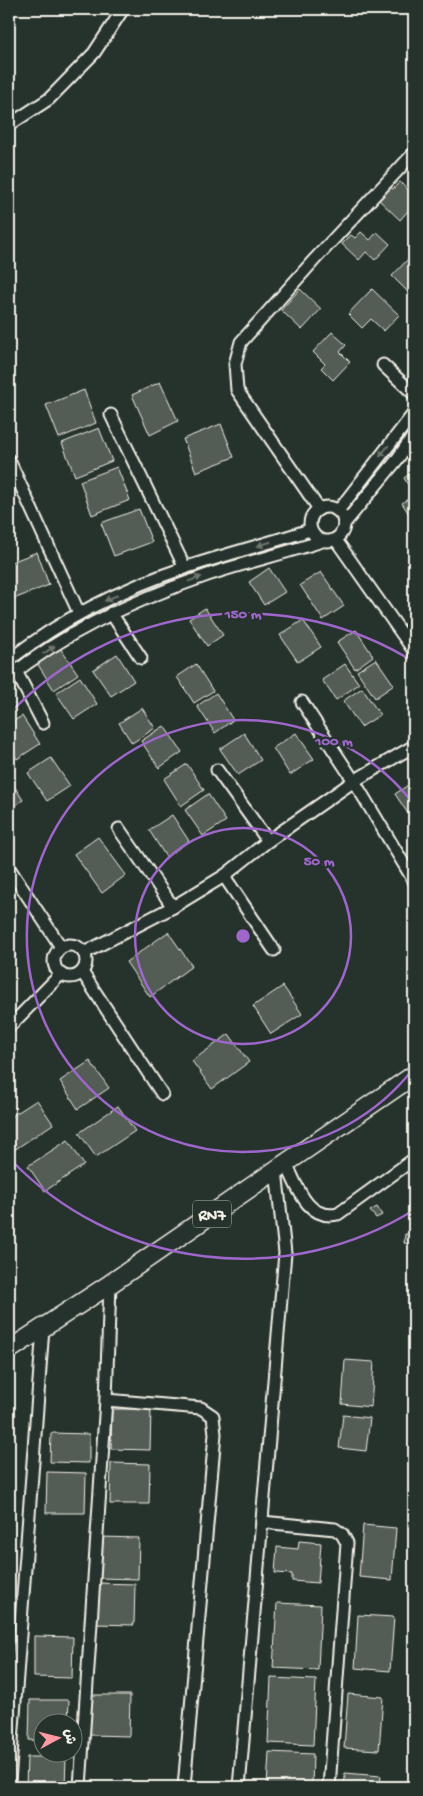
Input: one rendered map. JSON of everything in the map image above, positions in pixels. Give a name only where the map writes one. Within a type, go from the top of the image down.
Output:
[{"type":"main road","name":"RN7","points":[[9,1350],[110,1284],[414,1075]]},
{"type":"street","points":[[9,124],[49,99],[94,53],[123,9]]},
{"type":"street","points":[[319,509],[237,390],[234,364],[241,342],[414,153]]},
{"type":"street","points":[[383,365],[414,394]]},
{"type":"street","points":[[338,511],[414,413]]},
{"type":"street","points":[[111,415],[185,568]]},
{"type":"street","points":[[44,723],[13,674],[64,640],[111,613],[206,575],[281,555],[322,541],[336,540],[344,524],[396,461],[414,435]]},
{"type":"street","points":[[9,460],[80,613]]},
{"type":"street","points":[[322,541],[313,535],[310,530],[311,517],[319,509],[329,506],[338,511],[343,517],[344,524]]},
{"type":"street","points":[[9,660],[80,613],[118,594],[185,568],[310,530]]},
{"type":"street","points":[[336,540],[414,652]]},
{"type":"street","points":[[111,613],[141,658]]},
{"type":"street","points":[[302,702],[354,781],[414,882]]},
{"type":"street","points":[[84,953],[174,907],[224,876],[268,841],[354,781],[414,746]]},
{"type":"street","points":[[217,770],[268,841]]},
{"type":"street","points":[[119,829],[174,907]]},
{"type":"street","points":[[9,868],[61,947]]},
{"type":"street","points":[[224,876],[274,950]]},
{"type":"street","points":[[71,944],[84,953],[86,964],[82,972],[77,976],[69,977],[60,974],[56,970],[54,957],[61,947],[71,944]]},
{"type":"street","points":[[82,972],[162,1094]]},
{"type":"street","points":[[9,1027],[60,974]]},
{"type":"street","points":[[281,1167],[309,1206],[319,1214],[332,1215],[338,1214],[414,1159]]},
{"type":"street","points":[[239,1787],[285,1253],[281,1167]]},
{"type":"street","points":[[80,1787],[106,1400],[110,1284]]},
{"type":"street","points":[[9,1782],[42,1328]]},
{"type":"street","points":[[106,1400],[200,1408],[213,1416],[215,1434],[184,1787]]},
{"type":"street","points":[[262,1522],[335,1529],[342,1534],[347,1543],[330,1787]]},
{"type":"building","points":[[400,182],[414,195],[414,204],[400,220],[379,200],[390,187],[393,189]]},
{"type":"building","points":[[361,232],[370,240],[377,232],[390,244],[375,260],[366,252],[359,260],[342,244],[351,235],[355,238]]},
{"type":"building","points":[[410,257],[414,262],[414,287],[409,293],[392,276]]},
{"type":"building","points":[[300,289],[321,309],[302,330],[281,310]]},
{"type":"building","points":[[372,289],[399,315],[384,331],[371,319],[362,328],[348,314]]},
{"type":"building","points":[[332,332],[346,345],[340,352],[350,362],[333,380],[321,368],[325,364],[313,352]]},
{"type":"building","points":[[160,382],[178,421],[150,435],[132,395]]},
{"type":"building","points":[[84,390],[96,423],[59,438],[46,405]]},
{"type":"building","points":[[221,424],[234,457],[196,472],[183,439]]},
{"type":"building","points":[[99,428],[112,461],[75,476],[62,443]]},
{"type":"building","points":[[117,467],[130,500],[92,515],[80,481]]},
{"type":"building","points":[[414,471],[414,495],[404,478]]},
{"type":"building","points":[[414,495],[414,510],[409,514],[402,503]]},
{"type":"building","points":[[139,509],[152,542],[114,556],[101,523]]},
{"type":"building","points":[[37,552],[49,585],[11,600],[9,593],[9,563]]},
{"type":"building","points":[[269,568],[285,592],[264,605],[249,582]]},
{"type":"building","points":[[321,572],[344,606],[323,620],[300,585]]},
{"type":"building","points":[[205,608],[223,635],[207,646],[189,619]]},
{"type":"building","points":[[303,620],[321,647],[298,662],[280,635]]},
{"type":"building","points":[[356,630],[373,656],[355,669],[337,642]]},
{"type":"building","points":[[60,648],[78,674],[54,690],[37,663]]},
{"type":"building","points":[[117,654],[134,681],[111,696],[93,670]]},
{"type":"building","points":[[376,659],[394,685],[375,698],[357,671]]},
{"type":"building","points":[[196,664],[213,691],[194,703],[177,677]]},
{"type":"building","points":[[345,664],[359,684],[336,700],[322,680]]},
{"type":"building","points":[[80,677],[97,704],[74,719],[56,693]]},
{"type":"building","points":[[362,688],[380,715],[361,727],[343,701]]},
{"type":"building","points":[[216,693],[233,720],[215,733],[197,706]]},
{"type":"building","points":[[142,708],[155,728],[132,743],[119,723]]},
{"type":"building","points":[[22,716],[40,744],[17,759],[9,746],[9,724]]},
{"type":"building","points":[[164,726],[182,752],[159,768],[141,741]]},
{"type":"building","points":[[244,733],[261,760],[238,775],[220,749]]},
{"type":"building","points":[[296,733],[314,759],[290,775],[273,748]]},
{"type":"building","points":[[51,758],[70,786],[47,801],[28,773]]},
{"type":"building","points":[[187,764],[204,790],[181,806],[164,779]]},
{"type":"building","points":[[9,778],[23,800],[9,810]]},
{"type":"building","points":[[414,781],[414,820],[413,821],[395,794]]},
{"type":"building","points":[[208,794],[226,821],[203,836],[185,810]]},
{"type":"building","points":[[172,815],[189,841],[166,857],[149,830]]},
{"type":"building","points":[[98,837],[126,875],[102,893],[74,854]]},
{"type":"building","points":[[168,932],[192,966],[150,997],[126,962]]},
{"type":"building","points":[[9,945],[16,956],[9,960]]},
{"type":"building","points":[[283,986],[302,1014],[271,1034],[253,1006]]},
{"type":"building","points":[[229,1034],[249,1062],[212,1089],[192,1061]]},
{"type":"building","points":[[90,1061],[109,1088],[78,1109],[60,1081]]},
{"type":"building","points":[[37,1100],[53,1124],[14,1150],[9,1142],[9,1118]]},
{"type":"building","points":[[118,1106],[135,1131],[96,1157],[79,1133]]},
{"type":"building","points":[[68,1140],[84,1165],[45,1191],[28,1166]]},
{"type":"building","points":[[377,1207],[382,1215],[376,1218],[370,1211]]},
{"type":"building","points":[[405,1234],[414,1235],[414,1245],[404,1243]]},
{"type":"building","points":[[345,1360],[374,1362],[371,1407],[342,1404]]},
{"type":"building","points":[[112,1409],[151,1409],[150,1450],[111,1449]]},
{"type":"building","points":[[343,1415],[370,1418],[366,1451],[339,1448]]},
{"type":"building","points":[[51,1433],[89,1434],[89,1463],[50,1462]]},
{"type":"building","points":[[111,1463],[150,1464],[149,1504],[110,1504]]},
{"type":"building","points":[[47,1472],[86,1473],[85,1513],[46,1513]]},
{"type":"building","points":[[363,1525],[396,1528],[392,1580],[359,1577]]},
{"type":"building","points":[[100,1537],[139,1538],[138,1579],[99,1578]]},
{"type":"building","points":[[299,1541],[321,1543],[318,1583],[292,1581],[292,1574],[275,1573],[277,1547],[298,1549]]},
{"type":"building","points":[[96,1583],[135,1584],[134,1625],[95,1624]]},
{"type":"building","points":[[277,1603],[321,1605],[318,1670],[273,1668]]},
{"type":"building","points":[[358,1615],[394,1617],[390,1671],[355,1668]]},
{"type":"building","points":[[34,1636],[73,1637],[72,1678],[34,1677]]},
{"type":"building","points":[[271,1678],[316,1680],[313,1745],[268,1743]]},
{"type":"building","points":[[348,1694],[383,1697],[379,1750],[344,1748]]},
{"type":"building","points":[[91,1695],[130,1695],[129,1736],[90,1735]]},
{"type":"building","points":[[30,1700],[69,1700],[68,1714],[32,1714],[32,1740],[29,1740]]},
{"type":"building","points":[[269,1752],[313,1754],[312,1787],[267,1787]]},
{"type":"building","points":[[27,1757],[32,1757],[32,1764],[66,1764],[65,1787],[26,1787]]},
{"type":"building","points":[[345,1773],[381,1776],[380,1787],[344,1787]]}]
